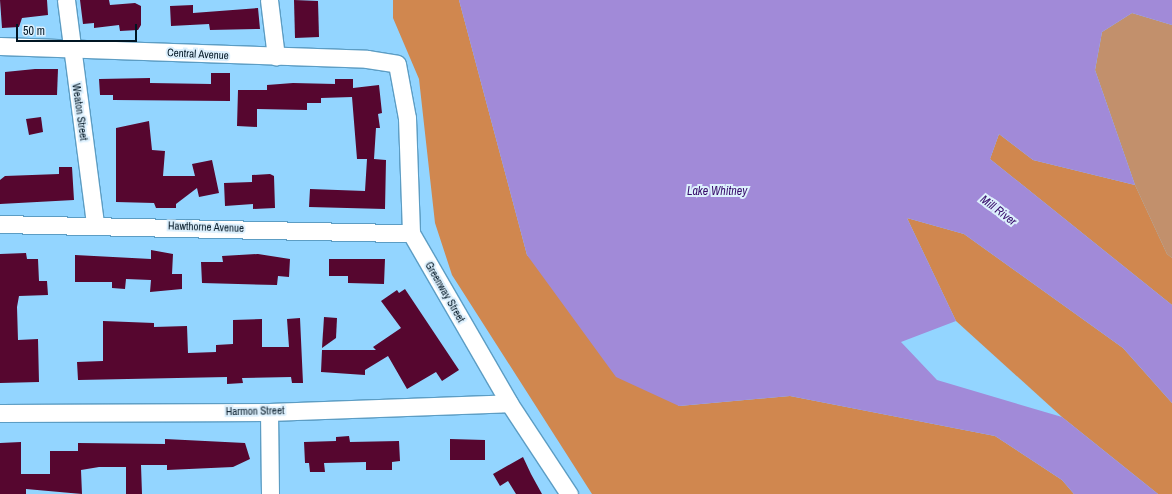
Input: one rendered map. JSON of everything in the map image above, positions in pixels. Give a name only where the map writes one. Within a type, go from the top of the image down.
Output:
[{"type":"street","name":"Weaton Street","points":[[66,0],[95,224]]},
{"type":"street","points":[[269,0],[276,57]]},
{"type":"street","name":"Central Avenue","points":[[0,46],[276,57],[367,59],[397,64]]},
{"type":"street","name":"Greenway Street","points":[[397,64],[408,118],[411,233],[510,403],[569,494]]},
{"type":"street","name":"Hawthorne Avenue","points":[[0,224],[95,224],[411,233]]},
{"type":"street","name":"Harmon Street","points":[[0,412],[269,412],[510,403]]},
{"type":"street","points":[[269,412],[270,494]]},
{"type":"shaded area","points":[[393,0],[459,0],[527,255],[679,406],[790,396],[995,436],[1062,480],[1074,494],[592,494],[452,275],[435,223],[419,79],[393,18]]},
{"type":"shaded area","points":[[1132,13],[1172,25],[1172,258],[1167,254],[1135,185],[1095,70],[1102,32]]},
{"type":"shaded area","points":[[999,134],[1033,160],[1135,185],[1167,254],[1172,258],[1172,305],[990,159]]},
{"type":"shaded area","points":[[907,218],[964,234],[1123,348],[1172,403],[1172,494],[1158,494],[1062,417],[956,321]]},
{"type":"water","name":"Lake Whitney","points":[[459,0],[1172,0],[1172,25],[1132,13],[1102,32],[1095,70],[1135,185],[1033,160],[999,134],[990,159],[1172,305],[1172,403],[1123,348],[964,234],[907,218],[956,321],[901,342],[937,380],[1062,417],[1158,494],[1074,494],[1062,480],[995,436],[790,396],[679,406],[616,377],[527,255]]},
{"type":"building","points":[[0,0],[47,0],[48,15],[22,18],[19,27],[2,28]]},
{"type":"building","points":[[80,0],[109,0],[110,5],[135,3],[141,6],[141,25],[138,30],[120,31],[119,25],[94,28],[94,23],[83,24]]},
{"type":"building","points":[[294,0],[318,1],[319,37],[295,38]]},
{"type":"building","points":[[193,5],[193,13],[258,8],[260,29],[210,30],[209,24],[171,26],[170,6]]},
{"type":"building","points":[[35,69],[58,69],[57,95],[5,95],[5,72]]},
{"type":"building","points":[[211,73],[230,73],[230,101],[113,100],[113,95],[100,95],[99,79],[150,78],[150,83],[211,84]]},
{"type":"building","points":[[335,79],[353,79],[353,88],[379,85],[382,113],[378,114],[380,128],[376,128],[374,159],[386,160],[385,209],[309,207],[310,189],[365,191],[367,159],[357,159],[352,97],[321,98],[321,103],[307,103],[307,110],[257,109],[257,127],[237,126],[238,90],[267,90],[267,85],[293,83],[335,84]]},
{"type":"building","points":[[41,117],[43,132],[29,135],[26,119]]},
{"type":"building","points":[[149,121],[152,150],[165,151],[163,176],[195,176],[192,164],[212,160],[219,193],[199,197],[197,188],[176,204],[176,208],[156,208],[154,203],[116,202],[116,128]]},
{"type":"building","points":[[59,167],[72,167],[74,200],[0,204],[0,180],[5,176],[59,174]]},
{"type":"building","points":[[270,174],[274,176],[275,208],[253,209],[253,204],[225,206],[224,183],[252,182],[252,175]]},
{"type":"building","points":[[151,250],[173,254],[172,274],[182,274],[182,289],[150,292],[151,280],[126,279],[125,289],[112,288],[112,282],[75,282],[75,255],[151,259]]},
{"type":"building","points":[[26,253],[27,259],[38,259],[39,281],[47,281],[48,295],[19,296],[17,307],[18,340],[38,339],[39,382],[0,383],[0,254]]},
{"type":"building","points":[[258,254],[290,259],[289,277],[278,276],[277,285],[202,283],[201,262],[223,262],[222,256]]},
{"type":"building","points":[[329,259],[385,259],[384,284],[348,283],[348,276],[329,276]]},
{"type":"building","points":[[405,289],[459,370],[442,381],[436,372],[407,389],[388,356],[365,370],[365,375],[321,372],[322,350],[376,350],[373,347],[401,328],[381,301],[397,290],[399,293]]},
{"type":"building","points":[[324,317],[337,318],[336,338],[322,348]]},
{"type":"building","points":[[300,318],[303,383],[292,383],[291,377],[242,378],[243,383],[227,384],[227,377],[78,380],[77,362],[103,361],[103,321],[154,323],[154,327],[187,326],[188,353],[216,352],[216,345],[233,344],[233,320],[262,319],[262,347],[289,347],[287,319]]},
{"type":"building","points":[[349,436],[350,442],[399,441],[400,461],[392,462],[392,470],[366,470],[366,462],[324,463],[325,472],[310,472],[309,463],[305,463],[304,442],[336,441],[336,437]]},
{"type":"building","points":[[165,439],[245,443],[250,459],[233,467],[167,470],[167,465],[141,465],[142,494],[126,494],[126,467],[99,467],[81,470],[82,494],[26,489],[26,494],[0,494],[0,443],[21,442],[21,474],[50,474],[50,451],[78,451],[78,443],[165,444]]},
{"type":"building","points":[[450,439],[485,440],[485,460],[450,460]]},
{"type":"building","points":[[523,457],[542,494],[516,494],[508,481],[500,486],[493,474]]},
{"type":"water label","name":"Mill River","points":[[998,211]]}]
